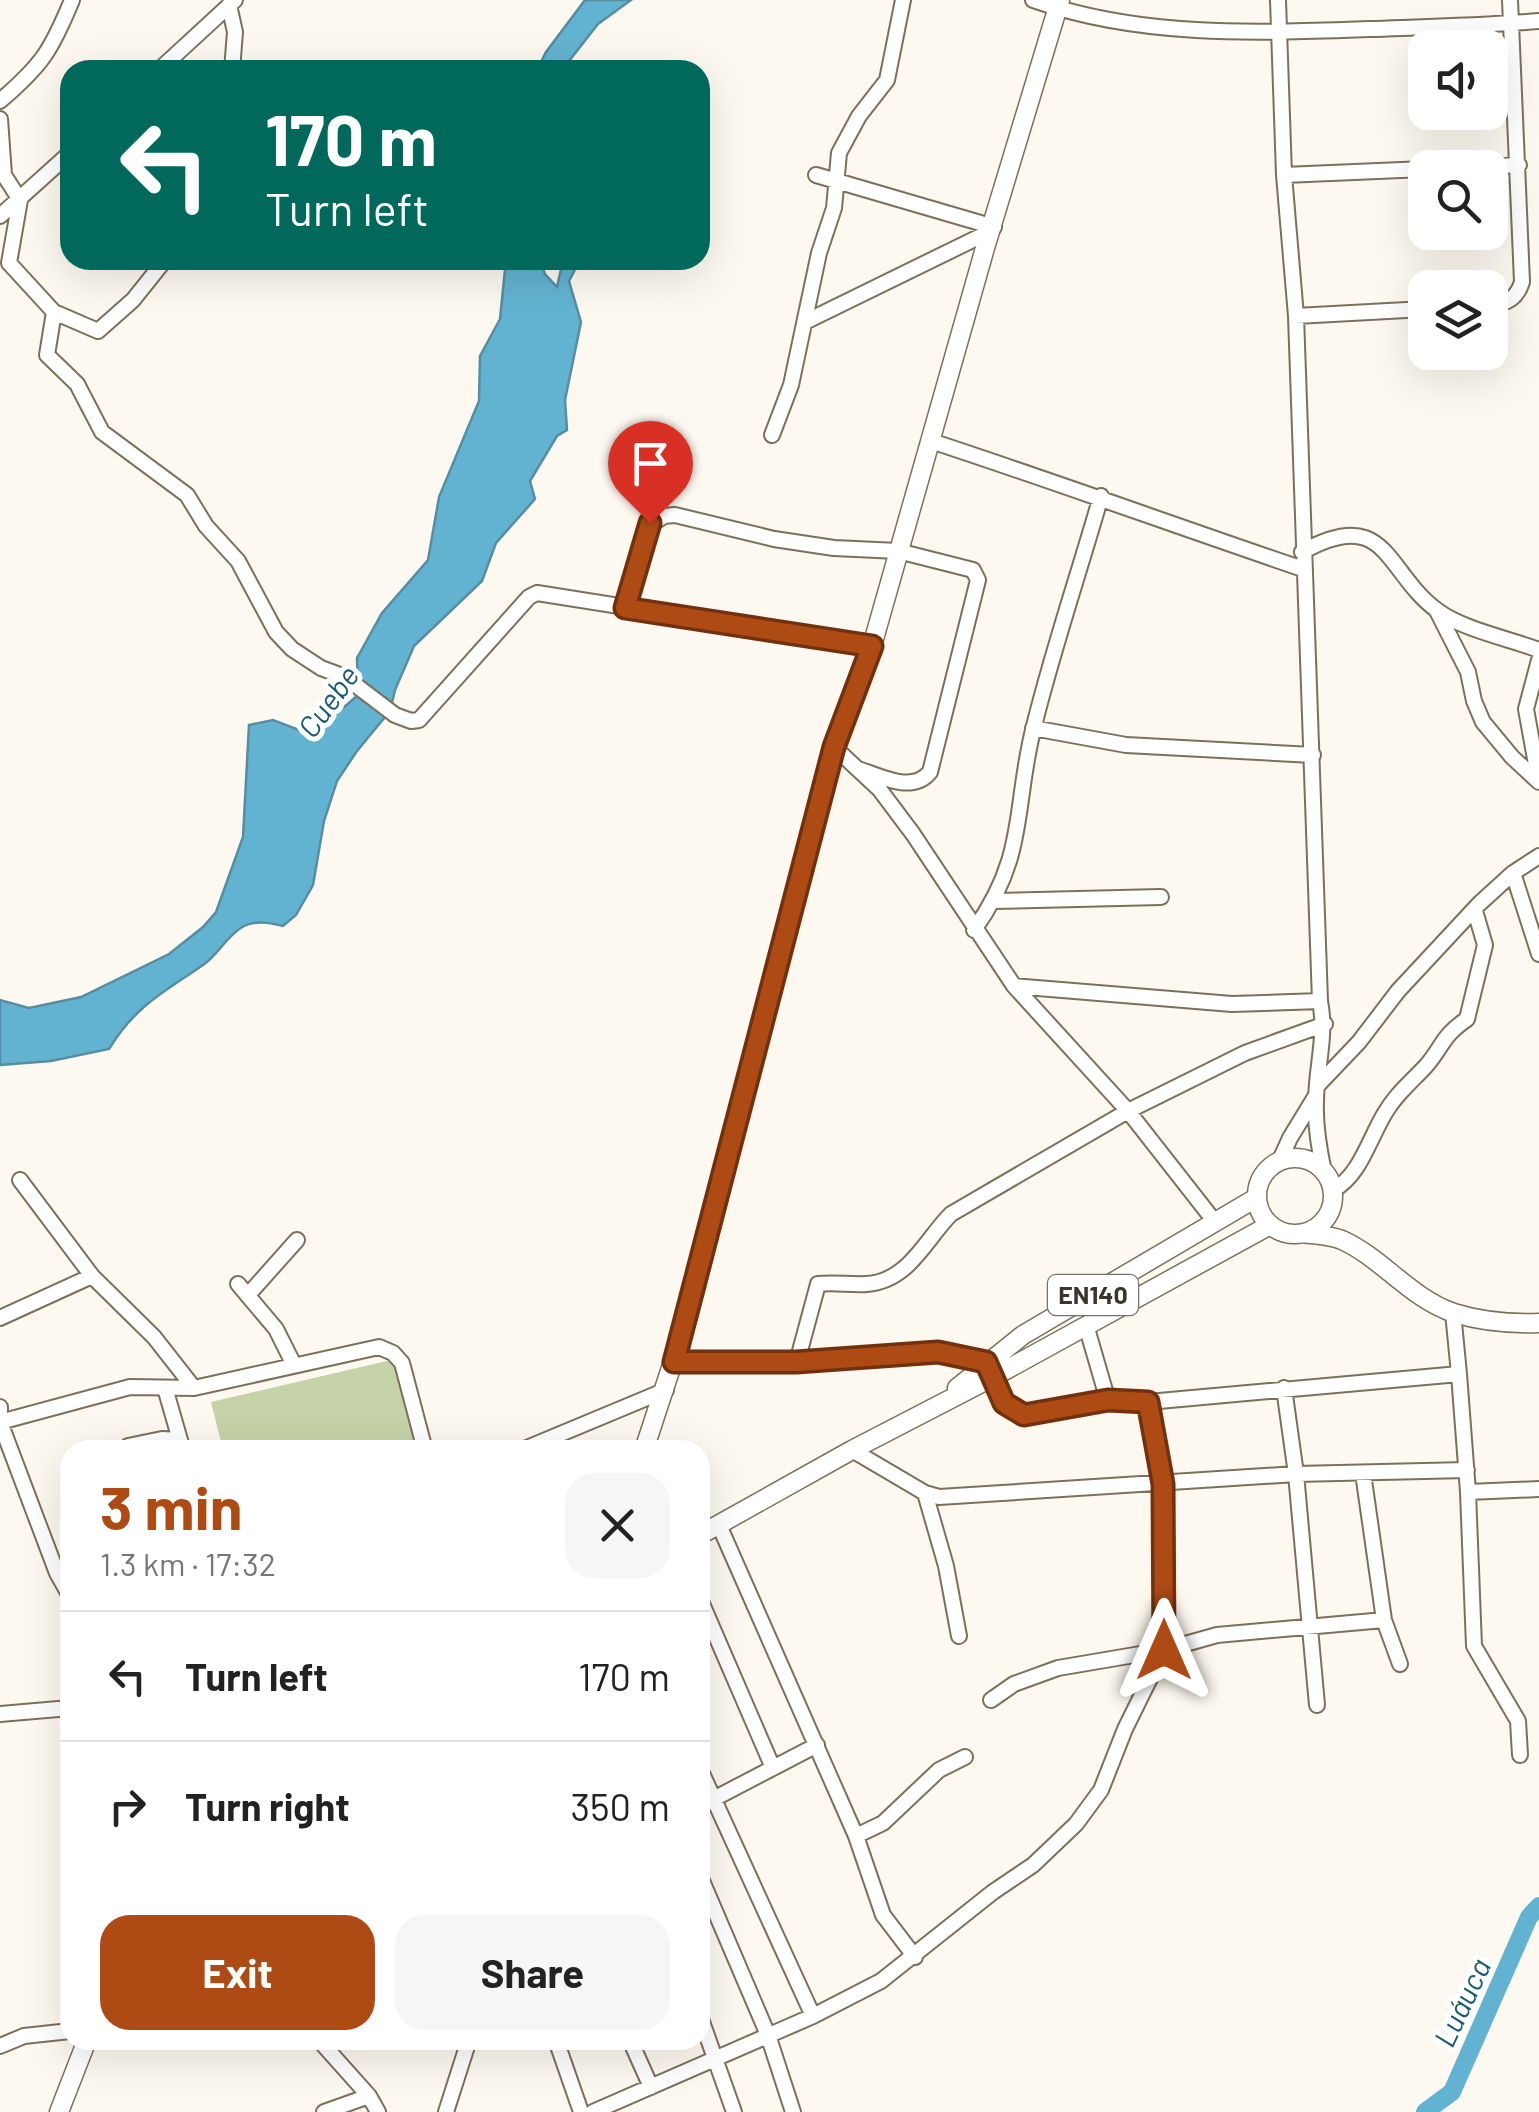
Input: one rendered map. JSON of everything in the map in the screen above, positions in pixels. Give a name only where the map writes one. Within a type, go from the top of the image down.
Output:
[{"type":"main road","points":[[648,1440],[674,1362],[834,747],[872,646],[1059,4]]},
{"type":"main road","points":[[1280,1160],[1304,1159],[1324,1172],[1357,1248]]},
{"type":"main road","name":"EN140","points":[[989,1370],[1023,1334],[1256,1198],[1262,1175],[1280,1160]]},
{"type":"main road","points":[[1303,1233],[1317,1227],[1328,1215],[1332,1195]]},
{"type":"main road","points":[[1256,1198],[1270,1226],[1292,1234],[1338,1238],[1395,1279],[1453,1312],[1512,1324],[1539,1324]]},
{"type":"main road","name":"EN140","points":[[710,1530],[938,1404],[989,1370],[1086,1325],[1270,1226]]},
{"type":"main road","points":[[59,2112],[83,2050]]},
{"type":"street","points":[[0,101],[41,64],[72,0]]},
{"type":"street","points":[[772,435],[791,385],[818,252],[834,208],[839,153],[846,135],[887,80],[903,0]]},
{"type":"street","points":[[1033,0],[1141,26],[1214,32],[1539,22]]},
{"type":"street","points":[[1278,0],[1284,175],[1296,316],[1320,1000],[1325,1024],[1317,1091],[1324,1172]]},
{"type":"street","points":[[1508,302],[1522,282],[1510,0]]},
{"type":"street","points":[[171,60],[232,3]]},
{"type":"street","points":[[232,3],[234,60]]},
{"type":"street","points":[[0,119],[4,175],[20,200],[9,263],[54,312],[98,331],[133,300],[157,270]]},
{"type":"street","points":[[0,216],[60,162]]},
{"type":"street","points":[[1508,166],[1520,165]]},
{"type":"street","points":[[1284,175],[1408,170]]},
{"type":"street","points":[[816,175],[992,229]]},
{"type":"street","points":[[807,321],[992,229]]},
{"type":"street","points":[[1296,316],[1408,310]]},
{"type":"street","points":[[54,312],[47,355],[77,384],[102,432],[186,495],[206,526],[238,562],[276,632],[292,649],[321,668],[345,677],[395,715],[419,720],[529,597],[537,593],[872,646]]},
{"type":"street","points":[[931,442],[1100,496],[1303,569]]},
{"type":"street","points":[[974,930],[995,901],[1010,867],[1033,728],[1100,496]]},
{"type":"street","points":[[625,608],[648,526],[664,516],[676,515],[774,539],[898,552],[973,570],[978,580],[930,772],[916,784],[908,784],[858,769]]},
{"type":"street","points":[[1302,552],[1335,537],[1361,537],[1375,542],[1437,611],[1468,672],[1483,722],[1539,782],[1526,709],[1539,660]]},
{"type":"street","points":[[1437,611],[1539,650]]},
{"type":"street","points":[[1033,728],[1126,745],[1313,755]]},
{"type":"street","points":[[834,747],[880,790],[914,834],[1014,986],[1128,1111],[1214,1222]]},
{"type":"street","points":[[1280,1160],[1317,1091],[1398,991],[1513,872],[1539,856]]},
{"type":"street","points":[[1513,872],[1539,954]]},
{"type":"street","points":[[995,901],[1161,897]]},
{"type":"street","points":[[1332,1195],[1356,1168],[1385,1112],[1404,1086],[1427,1064],[1446,1034],[1467,1020],[1485,945],[1475,911]]},
{"type":"street","points":[[1014,986],[1232,1004],[1320,1000]]},
{"type":"street","points":[[796,1362],[818,1284],[887,1280],[897,1275],[951,1214],[1128,1111],[1244,1054],[1325,1024]]},
{"type":"street","points":[[20,1180],[92,1276],[154,1337],[194,1388]]},
{"type":"street","points":[[294,1364],[276,1329],[243,1290],[297,1240]]},
{"type":"street","points":[[0,1318],[92,1276]]},
{"type":"street","points":[[1453,1312],[1467,1470],[1474,1646],[1518,1721],[1520,1755]]},
{"type":"street","points":[[1086,1325],[1108,1400]]},
{"type":"street","points":[[0,1422],[130,1387],[194,1388],[379,1347],[393,1352],[402,1364],[421,1440]]},
{"type":"street","points":[[674,1362],[796,1362],[938,1352],[989,1370],[1004,1403],[1024,1415],[1108,1400],[1148,1402],[1458,1374]]},
{"type":"street","points":[[166,1388],[181,1440]]},
{"type":"street","points":[[1284,1388],[1296,1474],[1317,1705]]},
{"type":"street","points":[[546,1440],[666,1390]]},
{"type":"street","points":[[593,2112],[813,2016],[881,1981],[961,1916],[1033,1865],[1076,1824],[1101,1790],[1125,1729],[1164,1650],[1163,1484],[1148,1402]]},
{"type":"street","points":[[0,1407],[0,1422],[60,1577]]},
{"type":"street","points":[[852,1450],[926,1493],[939,1496],[1296,1474],[1467,1470]]},
{"type":"street","points":[[1362,1473],[1384,1620],[1400,1664]]},
{"type":"street","points":[[1468,1492],[1539,1489]]},
{"type":"street","points":[[926,1493],[946,1566],[959,1636]]},
{"type":"street","points":[[719,1525],[856,1836],[883,1915],[915,1957]]},
{"type":"street","points":[[992,1700],[1014,1684],[1058,1668],[1164,1650],[1217,1635],[1384,1620]]},
{"type":"street","points":[[710,1622],[773,1768]]},
{"type":"street","points":[[0,1714],[60,1709]]},
{"type":"street","points":[[710,1801],[816,1745]]},
{"type":"street","points":[[856,1836],[883,1822],[939,1770],[965,1757]]},
{"type":"street","points":[[710,1809],[813,2016]]},
{"type":"street","points":[[710,1899],[768,2034],[793,2112]]},
{"type":"street","points":[[0,2046],[24,2036],[60,2032]]},
{"type":"street","points":[[710,2044],[734,2112]]},
{"type":"street","points":[[327,2050],[378,2112]]},
{"type":"street","points":[[446,2112],[466,2050]]},
{"type":"street","points":[[560,2050],[582,2112]]},
{"type":"street","points":[[635,2050],[652,2087]]},
{"type":"street","points":[[324,2112],[368,2096]]},
{"type":"green space","points":[[395,1359],[414,1440],[220,1440],[211,1402]]},
{"type":"water","points":[[585,0],[631,0],[598,24],[570,60],[542,60]]},
{"type":"water","points":[[505,270],[544,270],[557,287],[561,270],[575,270],[569,281],[581,322],[565,400],[567,430],[557,436],[530,481],[535,499],[496,543],[482,581],[414,646],[390,711],[337,781],[324,821],[313,885],[296,915],[283,926],[258,923],[238,930],[208,961],[140,1010],[109,1049],[51,1061],[0,1065],[0,1000],[29,1008],[81,997],[169,954],[216,912],[243,837],[249,725],[273,720],[299,730],[320,728],[358,695],[357,658],[382,613],[428,560],[439,497],[479,401],[480,356],[500,319]]},
{"type":"waterway","name":"Luáuca","points":[[1425,2112],[1452,2092],[1529,1917],[1539,1906]]},
{"type":"route","points":[[650,523],[625,608],[872,646],[834,747],[674,1362],[796,1362],[938,1352],[986,1362],[1004,1403],[1024,1415],[1108,1400],[1148,1402],[1163,1484],[1164,1650]]},
{"type":"water label","name":"Cuebe","points":[[329,702]]}]
